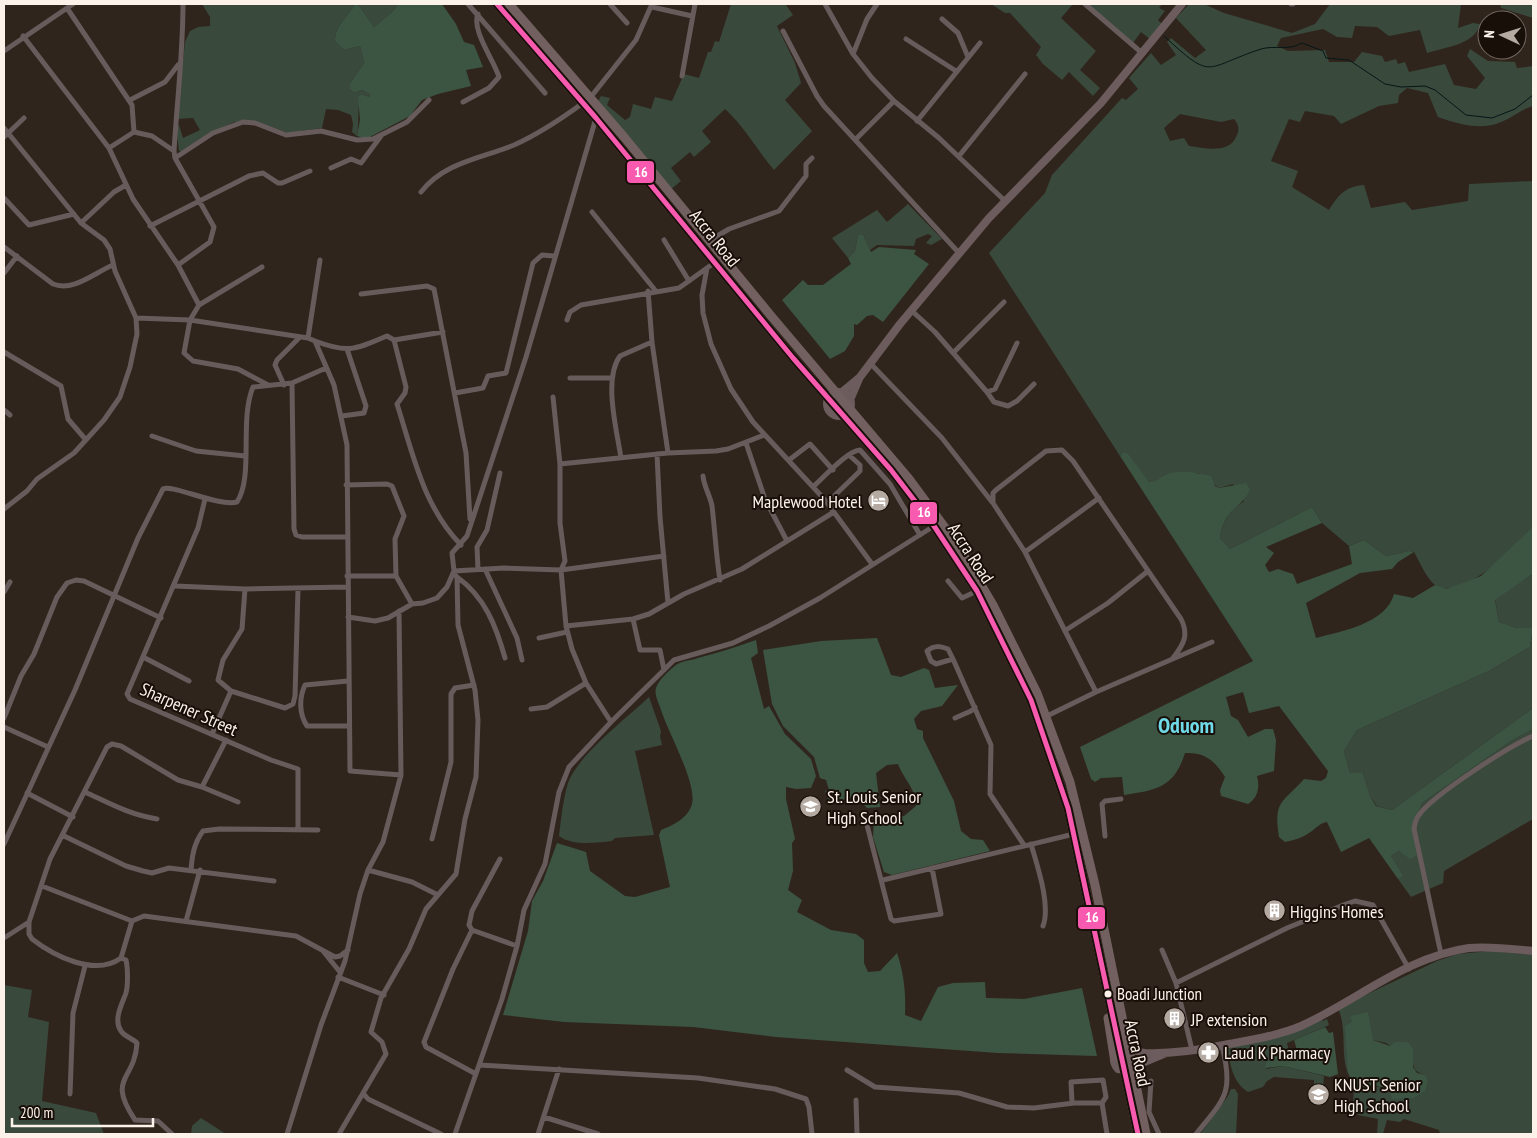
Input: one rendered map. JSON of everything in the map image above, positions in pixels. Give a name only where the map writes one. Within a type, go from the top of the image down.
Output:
[{"type":"highway","name":"Accra Road","points":[[497,4],[587,100],[596,118],[711,266],[764,322],[829,398],[848,408],[910,479],[956,544],[993,605],[1047,716],[1078,810],[1121,1051]]},
{"type":"highway","name":"Accra Road","points":[[509,4],[587,100],[772,317],[839,392],[848,408],[891,470],[934,526],[977,591],[1031,700],[1050,754],[1074,834],[1121,1051],[1132,1066],[1146,1134]]},
{"type":"highway","points":[[764,322],[772,317]]},
{"type":"highway","name":"Accra Road","points":[[1132,1066],[1138,1134]]},
{"type":"street","points":[[4,51],[23,36],[73,4]]},
{"type":"street","points":[[178,265],[212,238],[214,227],[175,158],[174,151],[183,42],[183,4]]},
{"type":"street","points":[[468,4],[545,93]]},
{"type":"street","points":[[610,4],[627,23]]},
{"type":"street","points":[[682,76],[695,4]]},
{"type":"street","points":[[825,4],[853,54],[894,101],[959,156],[1005,201]]},
{"type":"street","points":[[853,54],[867,19],[877,4]]},
{"type":"street","points":[[1085,4],[1142,53]]},
{"type":"street","points":[[848,408],[860,377],[870,363],[959,253],[1005,201],[1101,103],[1182,4]]},
{"type":"street","points":[[421,192],[436,176],[456,165],[515,144],[546,128],[587,100],[636,40],[652,6],[692,16]]},
{"type":"street","points":[[67,8],[130,100],[134,114],[134,132]]},
{"type":"street","points":[[463,102],[488,88],[499,77],[478,30],[476,19],[478,14]]},
{"type":"street","points":[[942,19],[958,32],[968,57]]},
{"type":"street","points":[[783,31],[817,96],[959,253]]},
{"type":"street","points":[[23,36],[109,148],[126,185],[150,226],[178,265],[199,305]]},
{"type":"street","points":[[906,39],[956,71]]},
{"type":"street","points":[[917,121],[980,43]]},
{"type":"street","points":[[130,100],[165,82],[180,61]]},
{"type":"street","points":[[959,156],[1025,74]]},
{"type":"street","points":[[175,158],[212,133],[243,122],[255,123],[276,132],[292,136],[321,131],[357,140],[373,139],[407,122],[428,100]]},
{"type":"street","points":[[856,139],[894,101]]},
{"type":"street","points":[[4,509],[27,491],[36,479],[62,463],[86,440],[120,397],[134,351],[136,318],[113,265],[110,249],[104,240],[81,223],[5,132],[24,118]]},
{"type":"street","points":[[339,1134],[386,1054],[382,1042],[371,1032],[384,995],[409,949],[426,909],[456,874],[464,819],[476,777],[478,720],[474,685],[458,625],[452,553],[455,547],[461,545],[471,522],[526,357],[554,256],[596,118]]},
{"type":"street","points":[[109,148],[134,132],[152,136],[174,151]]},
{"type":"street","points":[[331,168],[351,159],[362,162],[381,136]]},
{"type":"street","points":[[709,241],[729,229],[779,211],[806,176],[806,164],[812,158]]},
{"type":"street","points":[[150,226],[199,200],[257,174],[263,173],[278,183],[282,183],[310,171]]},
{"type":"street","points":[[81,223],[114,192],[126,185]]},
{"type":"street","points":[[4,198],[29,225],[74,214]]},
{"type":"street","points":[[592,212],[654,290]]},
{"type":"street","points":[[664,240],[689,281]]},
{"type":"street","points":[[4,247],[53,284],[60,287],[71,286],[113,265]]},
{"type":"street","points":[[455,392],[483,388],[488,376],[506,373],[533,263],[542,255],[554,256]]},
{"type":"street","points":[[4,274],[17,256]]},
{"type":"street","points":[[308,338],[320,260]]},
{"type":"street","points":[[567,320],[570,312],[581,305],[654,290],[679,288],[711,266]]},
{"type":"street","points":[[711,266],[702,304],[711,344],[731,389],[743,410],[833,510],[872,564]]},
{"type":"street","points":[[262,267],[199,305],[190,320],[184,352],[189,359],[238,369],[269,385]]},
{"type":"street","points":[[361,294],[432,286],[443,332],[466,453],[471,522]]},
{"type":"street","points":[[648,292],[652,342],[668,453]]},
{"type":"street","points":[[954,352],[1004,302]]},
{"type":"street","points":[[912,311],[954,352],[994,402],[1008,406],[1017,401],[1034,384]]},
{"type":"street","points":[[136,318],[190,320],[308,338],[347,349],[356,349],[387,336],[394,340],[443,332]]},
{"type":"street","points":[[284,385],[274,365],[299,338]]},
{"type":"street","points":[[394,340],[406,387],[405,393],[397,404],[409,444],[431,505],[449,532],[461,545]]},
{"type":"street","points":[[315,341],[334,385],[347,444],[348,726],[350,771],[401,775]]},
{"type":"street","points":[[621,458],[612,378],[620,356],[652,342]]},
{"type":"street","points":[[987,392],[995,389],[1002,379],[1017,342]]},
{"type":"street","points":[[342,416],[364,413],[366,406],[347,349]]},
{"type":"street","points":[[4,352],[61,386],[68,420],[86,440]]},
{"type":"street","points":[[870,363],[942,438],[993,503],[1025,552],[1096,692]]},
{"type":"street","points":[[4,844],[75,690],[112,597],[152,508],[163,489],[170,488],[205,499],[237,502],[244,490],[245,428],[252,390],[256,386],[292,383],[326,368]]},
{"type":"street","points":[[829,398],[860,377]]},
{"type":"street","points":[[570,378],[612,378]]},
{"type":"street","points":[[292,383],[294,529],[296,535],[302,537],[347,537]]},
{"type":"street","points":[[553,397],[560,464],[560,524],[564,561],[561,570],[567,632],[586,683],[611,722]]},
{"type":"street","points":[[4,410],[10,415]]},
{"type":"street","points":[[560,464],[668,453],[716,451],[746,443],[764,435]]},
{"type":"street","points":[[152,436],[196,451],[245,456]]},
{"type":"street","points":[[746,443],[768,506],[787,541]]},
{"type":"street","points":[[789,460],[810,444],[833,470]]},
{"type":"street","points":[[813,487],[857,450],[865,453],[890,484],[920,535]]},
{"type":"street","points":[[993,503],[993,494],[996,490],[1046,451],[1062,450],[1073,461],[1099,498],[1184,626],[1185,641],[1173,658]]},
{"type":"street","points":[[657,454],[660,517],[668,603]]},
{"type":"street","points":[[833,510],[832,498],[860,471],[860,464],[850,455]]},
{"type":"street","points":[[478,569],[476,547],[487,530],[500,473]]},
{"type":"street","points":[[703,476],[704,488],[711,505],[720,580]]},
{"type":"street","points":[[346,485],[392,486],[404,516],[395,539],[396,576],[412,604]]},
{"type":"street","points":[[1025,552],[1099,498]]},
{"type":"street","name":"Sharpener Street","points":[[205,499],[198,528],[175,586],[127,694],[130,699],[271,760],[298,769],[298,828]]},
{"type":"street","points":[[566,626],[633,619],[649,614],[668,603],[742,570],[833,510]]},
{"type":"street","points":[[455,1134],[517,946],[524,910],[545,864],[558,792],[569,767],[611,722],[674,660],[733,643],[769,626],[934,526]]},
{"type":"street","points":[[348,617],[375,621],[388,618],[412,604],[424,603],[437,598],[455,574],[478,569],[561,570],[664,556]]},
{"type":"street","points":[[485,569],[517,638],[522,660]]},
{"type":"street","points":[[1066,630],[1108,603],[1148,571]]},
{"type":"street","points":[[455,574],[485,605],[505,658]]},
{"type":"street","points":[[347,576],[396,576]]},
{"type":"street","points":[[4,718],[20,676],[34,654],[57,597],[67,582],[84,581],[112,597],[161,618]]},
{"type":"street","points":[[4,592],[10,582]]},
{"type":"street","points":[[948,582],[962,598],[977,591]]},
{"type":"street","points":[[175,586],[245,589],[347,587]]},
{"type":"street","points":[[245,589],[242,629],[223,660],[218,680],[232,691],[285,708],[294,704],[298,589]]},
{"type":"street","points":[[287,1134],[321,1025],[348,950],[360,894],[368,870],[383,842],[401,775],[399,611]]},
{"type":"street","points":[[633,619],[640,650],[660,650],[664,670]]},
{"type":"street","points":[[539,638],[567,632]]},
{"type":"street","points":[[1047,716],[1096,692],[1212,642]]},
{"type":"street","points":[[953,659],[936,664],[931,661],[927,651],[939,646],[948,649],[953,659],[975,707],[991,745],[990,794],[1024,845]]},
{"type":"street","points":[[143,657],[189,681]]},
{"type":"street","points":[[348,681],[305,685],[301,695],[300,712],[303,721],[310,727],[348,726]]},
{"type":"street","points":[[530,709],[546,707],[586,683]]},
{"type":"street","points":[[432,839],[451,762],[451,694],[455,688],[474,685]]},
{"type":"street","points":[[212,734],[232,691]]},
{"type":"street","points":[[955,718],[971,711],[975,707]]},
{"type":"street","points":[[4,727],[48,747]]},
{"type":"street","points":[[1441,954],[1414,830],[1416,820],[1420,813],[1456,784],[1512,746],[1533,736]]},
{"type":"street","points":[[202,787],[226,740]]},
{"type":"street","points":[[172,1134],[158,1121],[135,1120],[121,1092],[124,1077],[132,1065],[137,1043],[122,1032],[118,1026],[120,1006],[126,992],[126,960],[85,966],[32,939],[29,934],[29,922],[54,850],[73,818],[106,747],[112,744],[131,751],[178,780],[202,787],[238,802]]},
{"type":"street","points":[[85,792],[109,802],[128,813],[157,819]]},
{"type":"street","points":[[27,793],[73,818]]},
{"type":"street","points":[[1105,836],[1102,804],[1105,801],[1121,799]]},
{"type":"street","points":[[868,825],[891,919],[894,921],[939,915],[942,912],[932,868]]},
{"type":"street","points":[[190,870],[192,855],[198,838],[203,831],[298,828],[318,830]]},
{"type":"street","points":[[883,880],[1074,834]]},
{"type":"street","points":[[62,836],[126,866],[143,871],[152,872],[169,868],[200,870],[274,881]]},
{"type":"street","points":[[1031,844],[1043,894],[1045,914],[1042,926]]},
{"type":"street","points":[[500,859],[468,921],[472,930],[517,946]]},
{"type":"street","points":[[186,921],[200,870]]},
{"type":"street","points":[[368,870],[412,882],[438,895]]},
{"type":"street","points":[[42,886],[132,922]]},
{"type":"street","points":[[1176,983],[1288,928],[1355,901],[1373,905],[1410,969]]},
{"type":"street","points":[[119,960],[132,922],[144,916],[296,936],[338,957],[348,950]]},
{"type":"street","points":[[4,938],[29,922]]},
{"type":"street","points":[[472,930],[447,984],[424,1042],[426,1047],[476,1074]]},
{"type":"street","points":[[1121,1051],[1167,1053],[1222,1046],[1279,1034],[1301,1026],[1441,954],[1470,948],[1533,951]]},
{"type":"street","points":[[1162,950],[1176,983],[1192,1050]]},
{"type":"street","points":[[323,951],[339,975],[384,995]]},
{"type":"street","points":[[70,1094],[73,1013],[85,966]]},
{"type":"street","points":[[1196,1134],[1212,1115],[1228,1088],[1229,1070],[1222,1046]]},
{"type":"street","points":[[1132,1066],[1167,1053]]},
{"type":"street","points":[[479,1065],[698,1078],[774,1089],[806,1099],[809,1107],[812,1134]]},
{"type":"street","points":[[538,1134],[559,1069]]},
{"type":"street","points":[[847,1070],[875,1087],[959,1093],[1007,1107],[1034,1108],[1102,1103]]},
{"type":"street","points":[[1072,1104],[1071,1082],[1102,1078],[1106,1097],[1102,1103],[1107,1134]]},
{"type":"street","points":[[1151,1081],[1149,1112],[1159,1134]]},
{"type":"street","points":[[363,1093],[368,1099],[441,1134]]},
{"type":"street","points":[[856,1100],[857,1134]]},
{"type":"street","points":[[544,1117],[598,1134]]},
{"type":"green space","points":[[202,4],[355,4],[339,26],[335,41],[344,50],[360,46],[364,63],[350,83],[350,89],[354,93],[362,90],[370,94],[369,97],[362,94],[360,99],[357,136],[352,132],[351,115],[338,110],[326,109],[322,128],[288,133],[254,121],[234,122],[208,134],[184,152],[179,151],[176,125],[179,125],[183,138],[200,130],[193,118],[177,119],[185,42],[190,31],[198,27],[210,26],[210,17]]},
{"type":"green space","points":[[355,4],[358,4],[374,27],[392,12],[398,4],[442,4],[456,24],[464,42],[474,45],[483,67],[466,70],[471,86],[422,100],[410,116],[366,139],[357,136],[360,120],[358,97],[362,94],[369,97],[370,94],[362,90],[354,93],[350,89],[350,83],[364,63],[360,46],[344,50],[335,41],[339,26]]},
{"type":"green space","points":[[358,4],[398,4],[392,12],[374,27]]},
{"type":"green space","points":[[731,4],[788,4],[786,5],[793,15],[777,26],[795,63],[801,83],[785,100],[812,131],[774,170],[725,109],[702,131],[711,142],[694,157],[690,152],[671,168],[681,181],[670,190],[598,101],[601,96],[610,98],[607,105],[625,120],[630,117],[633,104],[651,109],[655,97],[672,101],[684,74],[699,78],[708,52],[711,52],[715,41],[719,42]]},
{"type":"green space","points":[[991,4],[1073,4],[1061,18],[1096,51],[1080,70],[1100,88],[1093,96],[1069,72],[1062,80],[1043,64],[1036,55],[1041,47],[1010,13],[1005,13]]},
{"type":"green space","points":[[1088,4],[1162,4],[1159,8],[1165,11],[1158,20],[1162,24],[1150,39],[1141,32],[1133,43]]},
{"type":"green space","points":[[1189,4],[1204,4],[1224,13],[1292,33],[1315,24],[1330,4],[1461,4],[1458,28],[1477,24],[1477,31],[1466,41],[1427,53],[1420,30],[1389,36],[1377,27],[1355,26],[1352,38],[1337,37],[1323,29],[1281,38],[1277,46],[1288,51],[1325,50],[1329,62],[1354,62],[1362,52],[1382,56],[1385,62],[1396,59],[1398,64],[1405,62],[1409,72],[1445,64],[1454,85],[1476,89],[1485,78],[1467,56],[1470,49],[1477,54],[1477,60],[1515,62],[1517,68],[1533,66],[1533,106],[1493,125],[1461,124],[1438,117],[1428,93],[1407,88],[1399,95],[1398,103],[1379,106],[1341,124],[1334,116],[1305,111],[1300,122],[1289,119],[1271,161],[1298,171],[1292,187],[1329,210],[1347,189],[1364,185],[1371,208],[1405,202],[1412,210],[1468,201],[1469,184],[1533,181],[1533,527],[1502,558],[1473,580],[1445,589],[1435,585],[1426,574],[1414,552],[1409,551],[1386,556],[1364,540],[1349,546],[1322,523],[1312,507],[1230,549],[1220,538],[1221,532],[1225,521],[1234,509],[1244,501],[1233,484],[1219,488],[1199,473],[1167,474],[1156,482],[1149,482],[1123,452],[1120,456],[989,253],[1045,193],[1052,175],[1122,98],[1126,100],[1138,89],[1129,78],[1151,53],[1161,65],[1176,55],[1167,42],[1171,38],[1195,58],[1206,50],[1176,18]],"holes":[[[1180,114],[1221,122],[1234,119],[1238,125],[1236,137],[1228,146],[1216,149],[1189,146],[1184,138],[1170,141],[1164,128]]]},
{"type":"green space","points":[[1500,4],[1533,4],[1533,18],[1527,16],[1527,10],[1507,10],[1501,8]]},
{"type":"green space","points":[[908,204],[942,239],[931,245],[926,243],[932,236],[928,234],[916,239],[914,246],[877,245],[870,250],[863,234],[858,235],[855,251],[848,258],[832,238],[877,210],[887,222]]},
{"type":"green space","points":[[863,234],[871,252],[879,247],[916,250],[914,254],[929,264],[883,322],[873,315],[867,316],[857,325],[854,324],[854,336],[845,351],[830,359],[782,300],[803,280],[808,285],[823,285],[851,264],[848,258],[855,251],[858,235]]},
{"type":"green space","points":[[1123,452],[1128,454],[1149,482],[1167,474],[1183,472],[1211,476],[1215,486],[1219,488],[1246,483],[1250,490],[1241,503],[1228,516],[1222,528],[1220,538],[1230,549],[1312,507],[1322,523],[1266,547],[1274,553],[1265,565],[1269,572],[1278,569],[1293,574],[1297,584],[1352,564],[1349,546],[1364,540],[1386,556],[1409,551],[1414,552],[1398,562],[1392,569],[1360,573],[1306,603],[1316,638],[1350,629],[1372,619],[1382,613],[1394,594],[1413,598],[1435,585],[1447,589],[1481,576],[1533,527],[1533,576],[1531,575],[1495,600],[1499,622],[1517,628],[1533,628],[1530,647],[1489,671],[1357,730],[1344,751],[1350,773],[1363,773],[1370,796],[1376,806],[1392,810],[1533,708],[1533,729],[1511,741],[1422,803],[1412,830],[1417,855],[1410,859],[1399,851],[1391,856],[1403,876],[1398,879],[1369,838],[1341,852],[1327,822],[1295,840],[1285,842],[1279,837],[1277,816],[1281,803],[1304,779],[1321,781],[1326,778],[1328,771],[1279,706],[1249,713],[1243,692],[1226,697],[1231,716],[1238,720],[1248,737],[1265,729],[1273,729],[1276,740],[1274,771],[1257,776],[1257,792],[1254,799],[1248,804],[1221,796],[1220,790],[1225,777],[1209,759],[1192,753],[1185,753],[1181,765],[1175,774],[1154,789],[1124,795],[1122,777],[1101,778],[1095,782],[1091,779],[1080,747],[1253,661],[1120,456]]},
{"type":"green space","points":[[1531,575],[1533,576],[1533,628],[1517,628],[1499,622],[1495,599]]},
{"type":"green space","points":[[1533,628],[1533,708],[1392,810],[1377,806],[1370,796],[1363,773],[1350,773],[1344,751],[1357,730],[1489,671],[1530,647]]},
{"type":"green space","points":[[877,638],[891,675],[901,677],[924,668],[929,670],[935,688],[958,685],[942,706],[921,711],[914,719],[917,729],[923,731],[923,738],[954,801],[961,831],[971,839],[983,840],[990,851],[892,875],[884,872],[873,837],[874,820],[904,816],[916,806],[912,789],[898,764],[887,765],[876,773],[880,807],[867,808],[856,796],[832,803],[825,791],[829,790],[826,780],[820,778],[814,757],[783,726],[772,704],[763,650],[821,641]]},
{"type":"green space","points":[[756,640],[758,653],[751,658],[764,709],[769,706],[785,734],[811,759],[816,776],[811,788],[796,789],[786,787],[786,799],[795,839],[792,843],[793,871],[788,890],[802,900],[797,912],[831,930],[856,934],[864,940],[864,963],[868,972],[880,971],[897,953],[904,984],[905,1015],[921,1021],[938,987],[953,983],[985,982],[986,998],[1024,999],[1082,988],[1097,1056],[998,1053],[776,1037],[693,1027],[564,1022],[503,1015],[528,931],[532,901],[543,881],[557,843],[586,852],[590,871],[625,896],[635,897],[670,887],[659,835],[661,830],[684,817],[692,804],[692,795],[681,757],[657,699],[656,688],[664,675],[679,663]]},
{"type":"green space","points":[[649,697],[661,731],[662,745],[635,751],[654,835],[615,838],[612,841],[592,843],[577,843],[559,836],[562,809],[568,783],[573,772],[592,749]]},
{"type":"green space","points":[[1533,729],[1533,819],[1444,871],[1443,883],[1411,897],[1398,879],[1402,876],[1391,856],[1399,851],[1416,855],[1412,830],[1422,803],[1511,741]]},
{"type":"green space","points":[[1490,951],[1533,955],[1533,1134],[1440,1134],[1439,1130],[1404,1119],[1400,1122],[1387,1120],[1383,1134],[1377,1134],[1378,1119],[1358,1115],[1353,1108],[1354,1084],[1349,1075],[1344,1057],[1343,1027],[1338,1008],[1437,961],[1458,954]],"holes":[[[1350,1016],[1373,1040],[1386,1043],[1413,1061],[1415,1069],[1426,1075],[1428,1081],[1391,1089],[1354,1083],[1353,1023]]]},
{"type":"green space","points":[[4,985],[32,990],[28,1017],[49,1022],[42,1101],[96,1113],[104,1134],[4,1134]]},
{"type":"green space","points":[[1368,1012],[1373,1040],[1390,1046],[1395,1042],[1408,1042],[1413,1049],[1413,1067],[1417,1073],[1426,1075],[1428,1081],[1425,1091],[1413,1098],[1392,1099],[1389,1088],[1354,1083],[1348,1072],[1345,1026],[1352,1022],[1350,1016]]},
{"type":"green space","points":[[1321,1018],[1323,1021],[1327,1019],[1329,1025],[1287,1043],[1289,1052],[1286,1057],[1275,1057],[1266,1069],[1283,1066],[1324,1076],[1323,1089],[1314,1088],[1314,1080],[1274,1077],[1267,1081],[1263,1087],[1248,1092],[1240,1085],[1232,1071],[1225,1047],[1274,1037],[1298,1029]]},
{"type":"green space","points":[[1325,1027],[1329,1033],[1333,1032],[1338,1074],[1330,1077],[1283,1066],[1265,1068],[1266,1063],[1275,1057],[1286,1057],[1287,1052],[1297,1050],[1294,1040]]},
{"type":"green space","points":[[1231,1089],[1235,1089],[1238,1094],[1236,1134],[1200,1134],[1228,1096]]},
{"type":"green space","points":[[201,1118],[226,1134],[191,1134],[192,1126]]},
{"type":"waterway","points":[[1164,36],[1192,60],[1210,67],[1261,49],[1292,47],[1302,43],[1323,51],[1326,58],[1349,60],[1385,84],[1401,87],[1425,86],[1435,90],[1466,115],[1492,118],[1515,109],[1533,95]]},
{"type":"transit line","name":"16","points":[[497,4],[596,118],[793,358],[891,470],[934,526],[977,591],[1031,700],[1068,808],[1138,1134]]},
{"type":"place","name":"Maplewood Hotel","points":[[878,501]]},
{"type":"place","name":"St. Louis Senior High School","points":[[811,806]]},
{"type":"place","name":"Higgins Homes","points":[[1274,911]]},
{"type":"place","name":"Boadi Junction","points":[[1108,994]]},
{"type":"place","name":"JP extension","points":[[1175,1019]]},
{"type":"place","name":"Laud K Pharmacy","points":[[1208,1052]]},
{"type":"place","name":"KNUST Senior High School","points":[[1318,1094]]},
{"type":"district","name":"Oduom","points":[[1186,725]]}]
